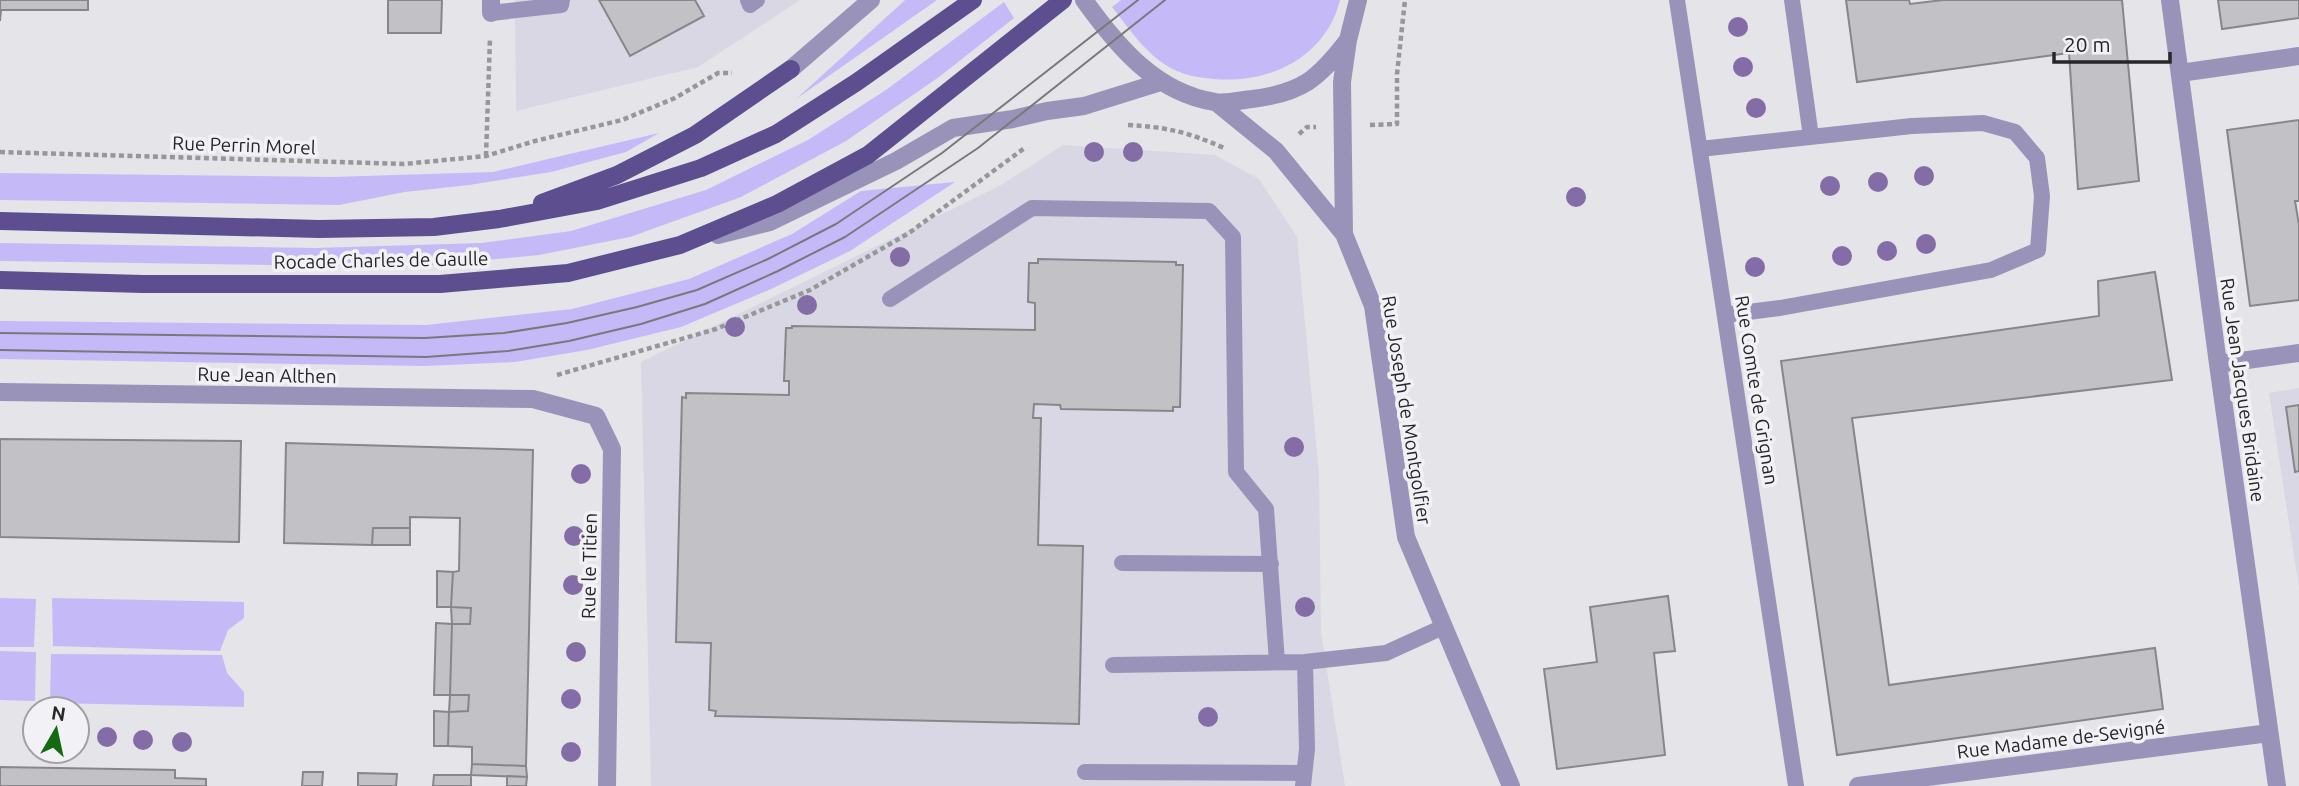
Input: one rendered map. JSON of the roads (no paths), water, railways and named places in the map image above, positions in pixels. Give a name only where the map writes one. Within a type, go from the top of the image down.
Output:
[{"type":"main road","name":"Rocade Charles de Gaulle","points":[[0,222],[319,229],[434,227],[499,219],[597,201],[701,168],[776,134],[857,82],[973,0]]},
{"type":"main road","name":"Rocade Charles de Gaulle","points":[[0,280],[143,284],[440,284],[568,273],[680,245],[777,204],[868,155],[1063,0]]},
{"type":"main road","points":[[499,219],[617,175],[695,135],[791,69]]},
{"type":"street","points":[[791,69],[871,0]]},
{"type":"street","points":[[1084,0],[1114,40],[1161,82],[1217,103],[1276,151],[1344,234]]},
{"type":"street","points":[[1344,234],[1342,82],[1348,40],[1358,0]]},
{"type":"street","name":"Rue Jean Jacques Bridaine","points":[[2170,0],[2277,786]]},
{"type":"street","points":[[1217,103],[1291,92],[1315,77],[1348,40]]},
{"type":"street","points":[[2179,73],[2299,56]]},
{"type":"street","points":[[680,245],[771,222],[896,161],[953,128],[1084,106],[1161,82]]},
{"type":"street","name":"Rue Joseph de Montgolfier","points":[[1344,234],[1373,306],[1406,537],[1511,786]]},
{"type":"street","points":[[2218,364],[2299,353]]},
{"type":"street","name":"Rue Jean Althen","points":[[0,392],[533,399]]},
{"type":"street","name":"Rue le Titien","points":[[533,399],[596,416],[612,449],[607,786]]},
{"type":"street","name":"Rue Madame de-Sevigné","points":[[1858,786],[2269,733]]},
{"type":"lane","points":[[491,7],[561,5],[562,0]]},
{"type":"lane","name":"Rue Comte de Grignan","points":[[1677,0],[1796,786]]},
{"type":"lane","points":[[1791,0],[1811,136]]},
{"type":"lane","points":[[1700,149],[1912,126],[1983,122],[2015,132],[2037,158],[2042,196],[2038,250],[1991,270],[1780,308],[1725,315]]},
{"type":"lane","points":[[890,299],[1032,208],[1209,211],[1233,237],[1236,472],[1266,509],[1276,662]]},
{"type":"lane","points":[[1122,563],[1271,564]]},
{"type":"lane","points":[[1113,665],[1305,662],[1386,653],[1443,627]]},
{"type":"lane","points":[[1085,772],[1303,780],[1307,749],[1305,662]]},
{"type":"tram line","points":[[0,333],[425,338],[504,333],[567,323],[697,290],[768,259],[836,224],[942,153],[1138,0]]},
{"type":"tram line","points":[[0,350],[426,357],[508,351],[569,341],[641,324],[705,304],[845,237],[978,148],[1165,0]]}]
